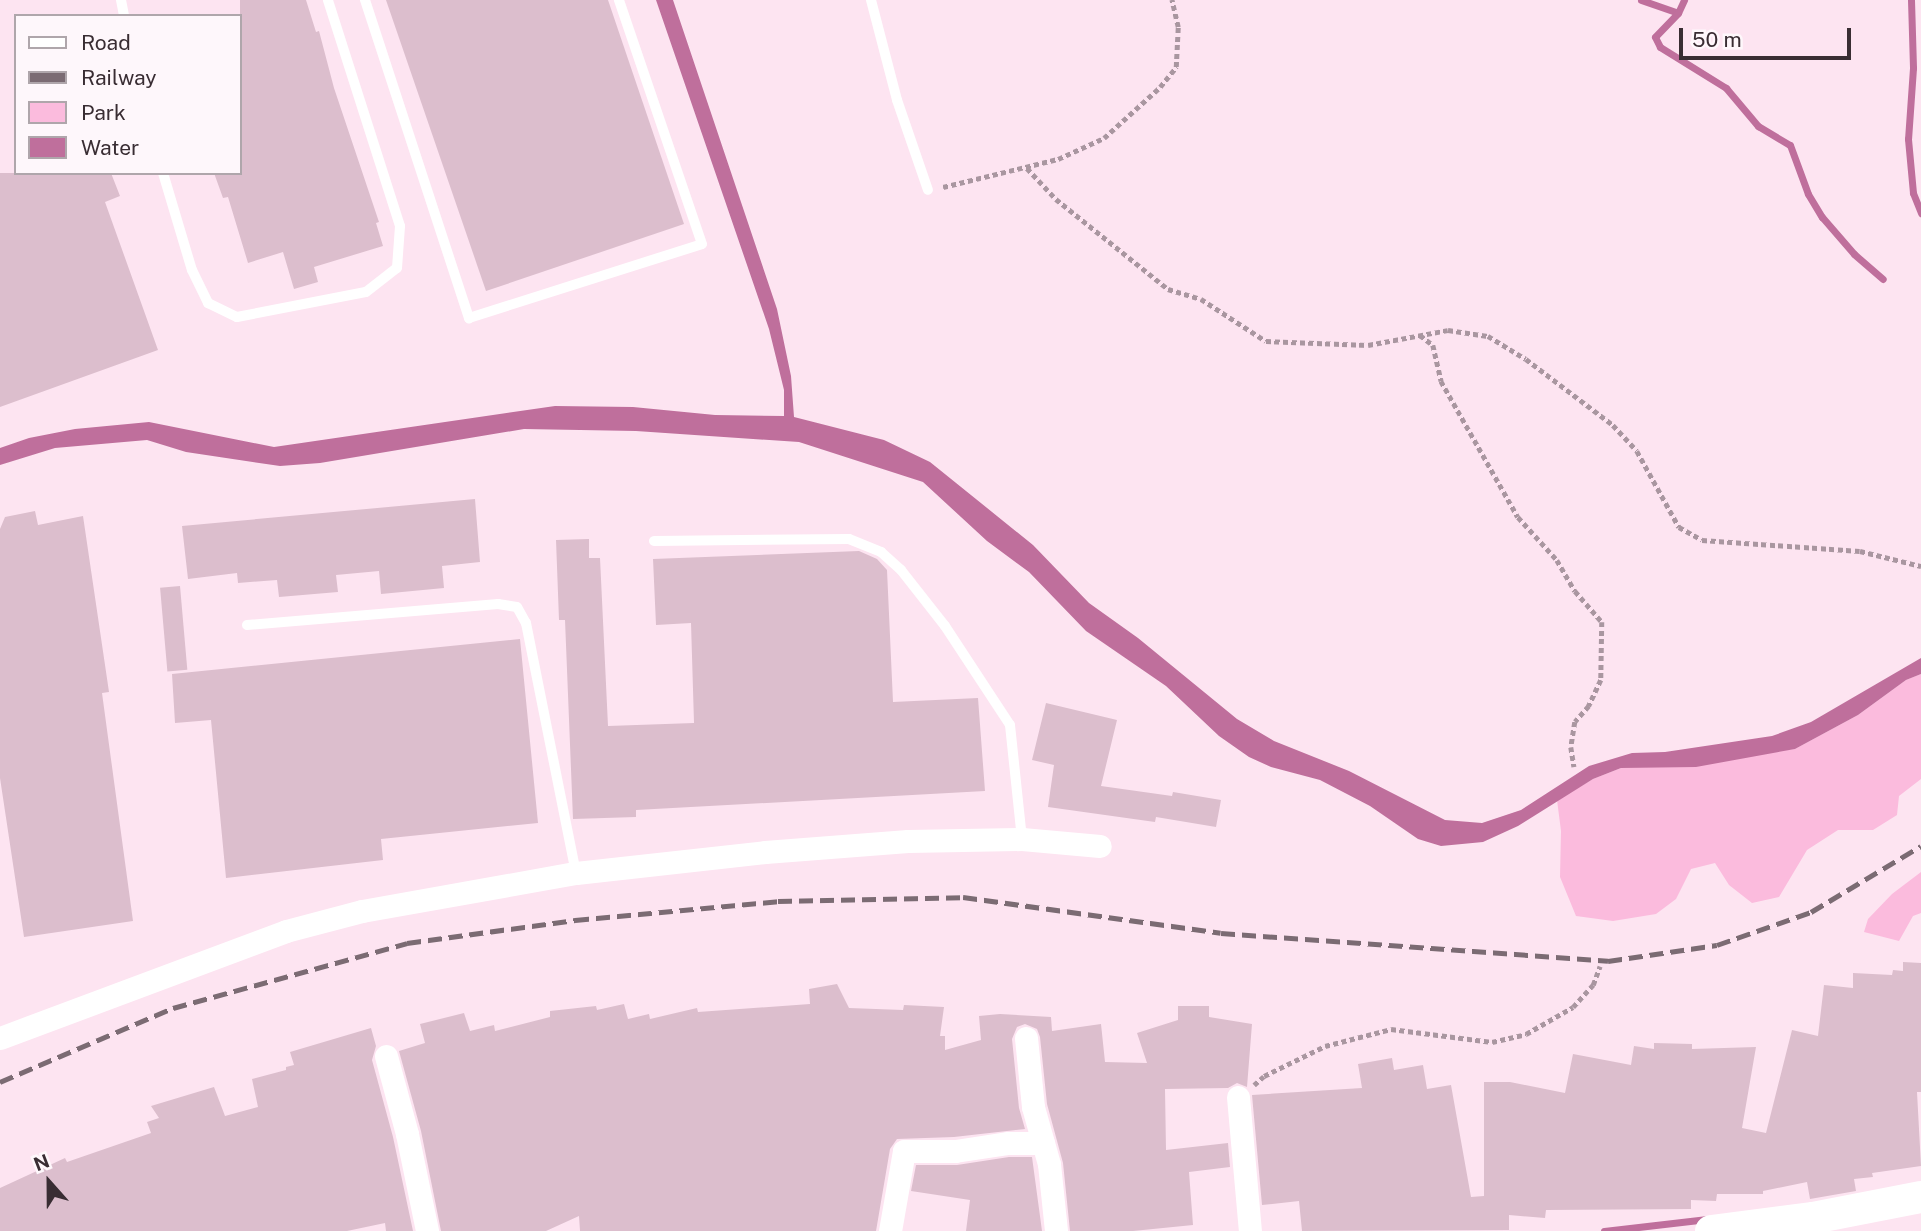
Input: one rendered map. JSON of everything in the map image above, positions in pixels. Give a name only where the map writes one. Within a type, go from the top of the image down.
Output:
[{"type":"street","points":[[0,1038],[286,931],[362,911],[576,873],[778,851],[908,841],[1022,839],[1100,846]]},
{"type":"street","points":[[1026,1038],[1033,1107],[1044,1143],[1056,1231]]},
{"type":"street","points":[[386,1056],[410,1144],[428,1231]]},
{"type":"street","points":[[1238,1097],[1250,1231]]},
{"type":"street","points":[[890,1231],[904,1151],[955,1152],[1007,1143],[1044,1143]]},
{"type":"street","points":[[1711,1231],[1813,1218],[1921,1197]]},
{"type":"lane","points":[[164,175],[192,270],[208,303],[237,317],[366,292],[397,268],[400,226],[328,0]]},
{"type":"lane","points":[[365,0],[469,318],[702,244],[620,0]]},
{"type":"lane","points":[[871,0],[897,100],[928,190]]},
{"type":"lane","points":[[654,541],[849,539],[881,552],[901,570],[945,626],[1010,725],[1022,839]]},
{"type":"lane","points":[[247,625],[498,604],[517,607],[526,623],[576,873]]},
{"type":"path","points":[[928,190],[1058,159],[1104,138],[1160,87],[1176,67],[1178,27],[1172,0]]},
{"type":"path","points":[[1027,168],[1056,200],[1168,289],[1201,299],[1266,341],[1368,345],[1448,330],[1488,336],[1526,359],[1613,425],[1637,451],[1679,527],[1702,540],[1860,551],[1921,566]]},
{"type":"path","points":[[1419,334],[1433,345],[1441,381],[1518,517],[1557,560],[1575,591],[1602,622],[1601,680],[1589,706],[1575,722],[1571,747],[1574,767]]},
{"type":"path","points":[[1238,1097],[1264,1076],[1325,1046],[1391,1029],[1492,1042],[1526,1034],[1573,1007],[1593,985],[1600,966]]},
{"type":"green space","points":[[1921,674],[1921,779],[1899,796],[1897,815],[1873,830],[1838,830],[1807,850],[1779,897],[1752,903],[1729,885],[1715,863],[1691,869],[1676,899],[1656,914],[1613,921],[1576,916],[1560,877],[1561,831],[1557,800],[1593,779],[1621,768],[1795,749],[1858,715],[1906,680]]},
{"type":"green space","points":[[1921,872],[1921,913],[1913,916],[1899,941],[1864,932],[1868,919],[1892,894]]},
{"type":"water","points":[[656,0],[673,0],[777,309],[791,376],[794,417],[884,440],[930,462],[1033,545],[1089,603],[1138,638],[1237,719],[1274,741],[1349,771],[1445,820],[1482,823],[1521,810],[1589,766],[1632,753],[1665,752],[1772,736],[1811,722],[1921,658],[1921,674],[1906,680],[1858,715],[1795,749],[1696,767],[1621,768],[1593,779],[1518,826],[1483,842],[1441,846],[1418,839],[1370,806],[1320,780],[1271,767],[1249,757],[1219,736],[1166,686],[1086,631],[1029,572],[987,541],[923,482],[799,442],[636,431],[524,429],[320,463],[280,466],[186,452],[147,440],[55,448],[0,465],[0,448],[29,438],[75,429],[149,422],[274,447],[555,406],[633,407],[715,415],[784,416],[784,390],[769,329]]},
{"type":"building","points":[[240,0],[306,0],[316,32],[319,31],[334,88],[379,222],[376,223],[383,246],[314,267],[318,282],[294,289],[283,252],[248,263],[228,197],[223,198],[215,175],[242,175]]},
{"type":"building","points":[[386,0],[608,0],[684,224],[486,291]]},
{"type":"building","points":[[0,173],[112,175],[120,196],[105,202],[158,350],[0,407]]},
{"type":"building","points":[[475,499],[480,562],[442,566],[444,588],[381,594],[379,571],[336,575],[338,592],[279,597],[277,580],[238,583],[237,573],[188,579],[182,526]]},
{"type":"building","points":[[35,511],[38,525],[83,516],[109,692],[102,693],[133,921],[24,937],[0,778],[0,529],[5,517]]},
{"type":"building","points":[[589,539],[589,558],[600,558],[608,726],[694,723],[691,623],[656,625],[653,559],[859,551],[877,559],[887,570],[893,702],[978,698],[985,791],[636,810],[636,817],[573,819],[565,620],[559,620],[556,540]]},
{"type":"building","points":[[180,586],[187,670],[167,671],[160,588]]},
{"type":"building","points":[[520,639],[538,823],[381,839],[383,860],[226,878],[211,720],[175,723],[172,674]]},
{"type":"building","points":[[1046,703],[1117,720],[1101,786],[1172,796],[1173,792],[1221,800],[1216,827],[1156,817],[1155,822],[1048,807],[1054,765],[1032,760]]},
{"type":"building","points":[[1903,962],[1921,963],[1921,1092],[1917,1092],[1921,1166],[1872,1173],[1873,1177],[1854,1179],[1856,1191],[1810,1199],[1807,1182],[1763,1191],[1763,1194],[1717,1194],[1716,1201],[1691,1200],[1691,1209],[1546,1210],[1545,1218],[1509,1215],[1509,1230],[1302,1231],[1299,1201],[1262,1205],[1252,1095],[1362,1088],[1358,1064],[1392,1058],[1394,1070],[1423,1065],[1427,1089],[1451,1085],[1471,1197],[1484,1196],[1484,1082],[1510,1082],[1565,1093],[1573,1054],[1631,1065],[1634,1046],[1654,1049],[1654,1043],[1692,1044],[1692,1049],[1756,1047],[1742,1128],[1766,1133],[1792,1030],[1818,1036],[1824,985],[1853,988],[1853,973],[1892,975],[1893,970],[1903,971]]},
{"type":"building","points":[[837,984],[849,1008],[903,1010],[904,1005],[944,1007],[940,1036],[945,1036],[945,1050],[981,1040],[979,1016],[1000,1014],[1051,1017],[1052,1031],[1101,1024],[1105,1062],[1147,1063],[1137,1033],[1178,1020],[1178,1006],[1209,1006],[1209,1017],[1252,1024],[1247,1087],[1237,1083],[1228,1088],[1165,1089],[1166,1150],[1228,1143],[1230,1167],[1189,1172],[1193,1225],[1133,1231],[1070,1231],[1063,1163],[1047,1104],[1040,1037],[1037,1029],[1025,1024],[1017,1027],[1012,1039],[1019,1108],[1025,1129],[954,1137],[897,1139],[890,1149],[876,1231],[580,1231],[579,1216],[546,1231],[441,1231],[421,1131],[399,1051],[425,1043],[420,1024],[464,1013],[470,1031],[494,1025],[495,1031],[550,1017],[550,1011],[596,1006],[597,1010],[624,1004],[628,1019],[649,1014],[650,1019],[697,1008],[698,1012],[810,1004],[809,989]]},
{"type":"building","points":[[371,1028],[376,1046],[372,1060],[393,1137],[413,1231],[386,1231],[385,1223],[347,1231],[0,1231],[0,1188],[65,1158],[67,1162],[151,1133],[147,1122],[159,1118],[151,1106],[214,1087],[225,1116],[258,1107],[252,1079],[286,1070],[286,1067],[294,1065],[290,1052]]},
{"type":"building","points":[[1009,1157],[1032,1157],[1042,1231],[966,1231],[970,1200],[911,1191],[916,1165],[957,1165]]},
{"type":"waterway","points":[[1641,0],[1678,13]]},
{"type":"waterway","points":[[1684,0],[1678,13],[1655,37],[1660,47],[1726,88],[1758,126],[1790,145],[1808,194],[1822,217],[1854,254],[1883,279]]},
{"type":"waterway","points":[[1911,0],[1913,68],[1908,139],[1913,193],[1921,213]]},
{"type":"waterway","points":[[1604,1231],[1707,1219]]},
{"type":"railway","points":[[0,1082],[173,1008],[407,943],[575,920],[778,901],[963,897],[1221,933],[1608,961],[1717,945],[1811,912],[1921,846]]}]
